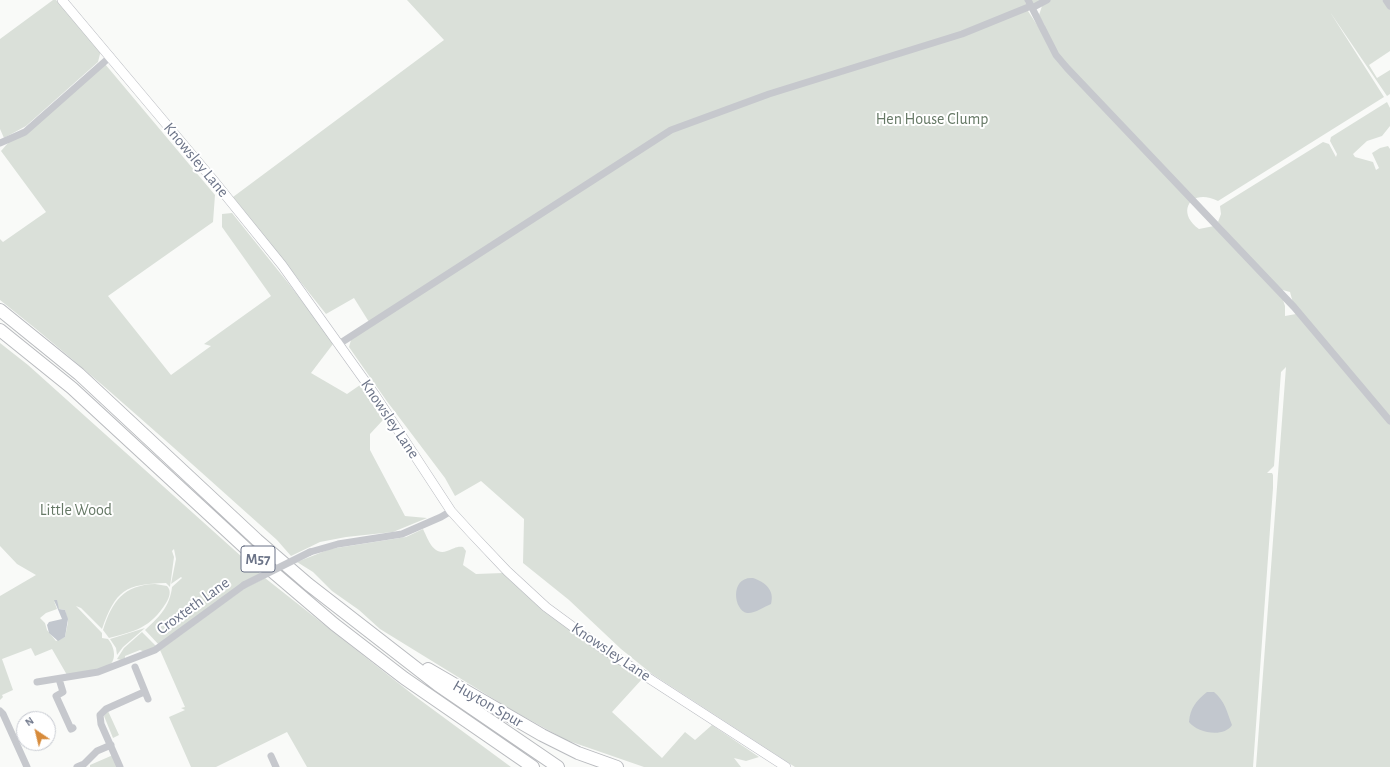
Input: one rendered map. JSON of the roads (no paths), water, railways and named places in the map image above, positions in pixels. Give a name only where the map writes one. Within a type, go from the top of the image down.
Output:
[{"type":"highway","name":"M57","points":[[0,310],[79,374],[257,540],[364,629],[466,706],[558,767]]},
{"type":"highway","name":"M57","points":[[0,330],[72,388],[253,555],[334,624],[404,678],[533,767]]},
{"type":"highway","name":"Huyton Spur","points":[[364,629],[434,673],[542,735],[578,753],[617,767]]},
{"type":"main road","name":"Knowsley Lane","points":[[62,0],[111,56],[272,254],[339,344],[451,511],[507,571],[546,607],[599,646],[786,767]]},
{"type":"street","points":[[339,344],[671,130],[769,94],[962,34],[1030,5],[1047,0]]},
{"type":"street","points":[[1386,0],[1390,6]]},
{"type":"street","points":[[1030,5],[1056,55],[1067,68],[1291,304],[1390,420]]},
{"type":"street","points":[[1,144],[25,132],[111,56]]},
{"type":"street","name":"Croxteth Lane","points":[[37,682],[98,672],[155,650],[244,585],[310,552],[338,544],[402,534],[451,511]]},
{"type":"street","points":[[135,667],[148,699]]},
{"type":"street","points":[[59,679],[64,692],[56,696],[71,729],[73,728]]},
{"type":"street","points":[[120,767],[101,724],[100,715],[106,709],[144,692]]},
{"type":"street","points":[[0,711],[3,714],[27,767]]},
{"type":"street","points":[[77,767],[84,764],[97,751],[111,745]]},
{"type":"street","points":[[271,756],[275,767]]},
{"type":"park label","name":"Hen House Clump","points":[[932,119]]},
{"type":"park label","name":"Little Wood","points":[[76,510]]}]
